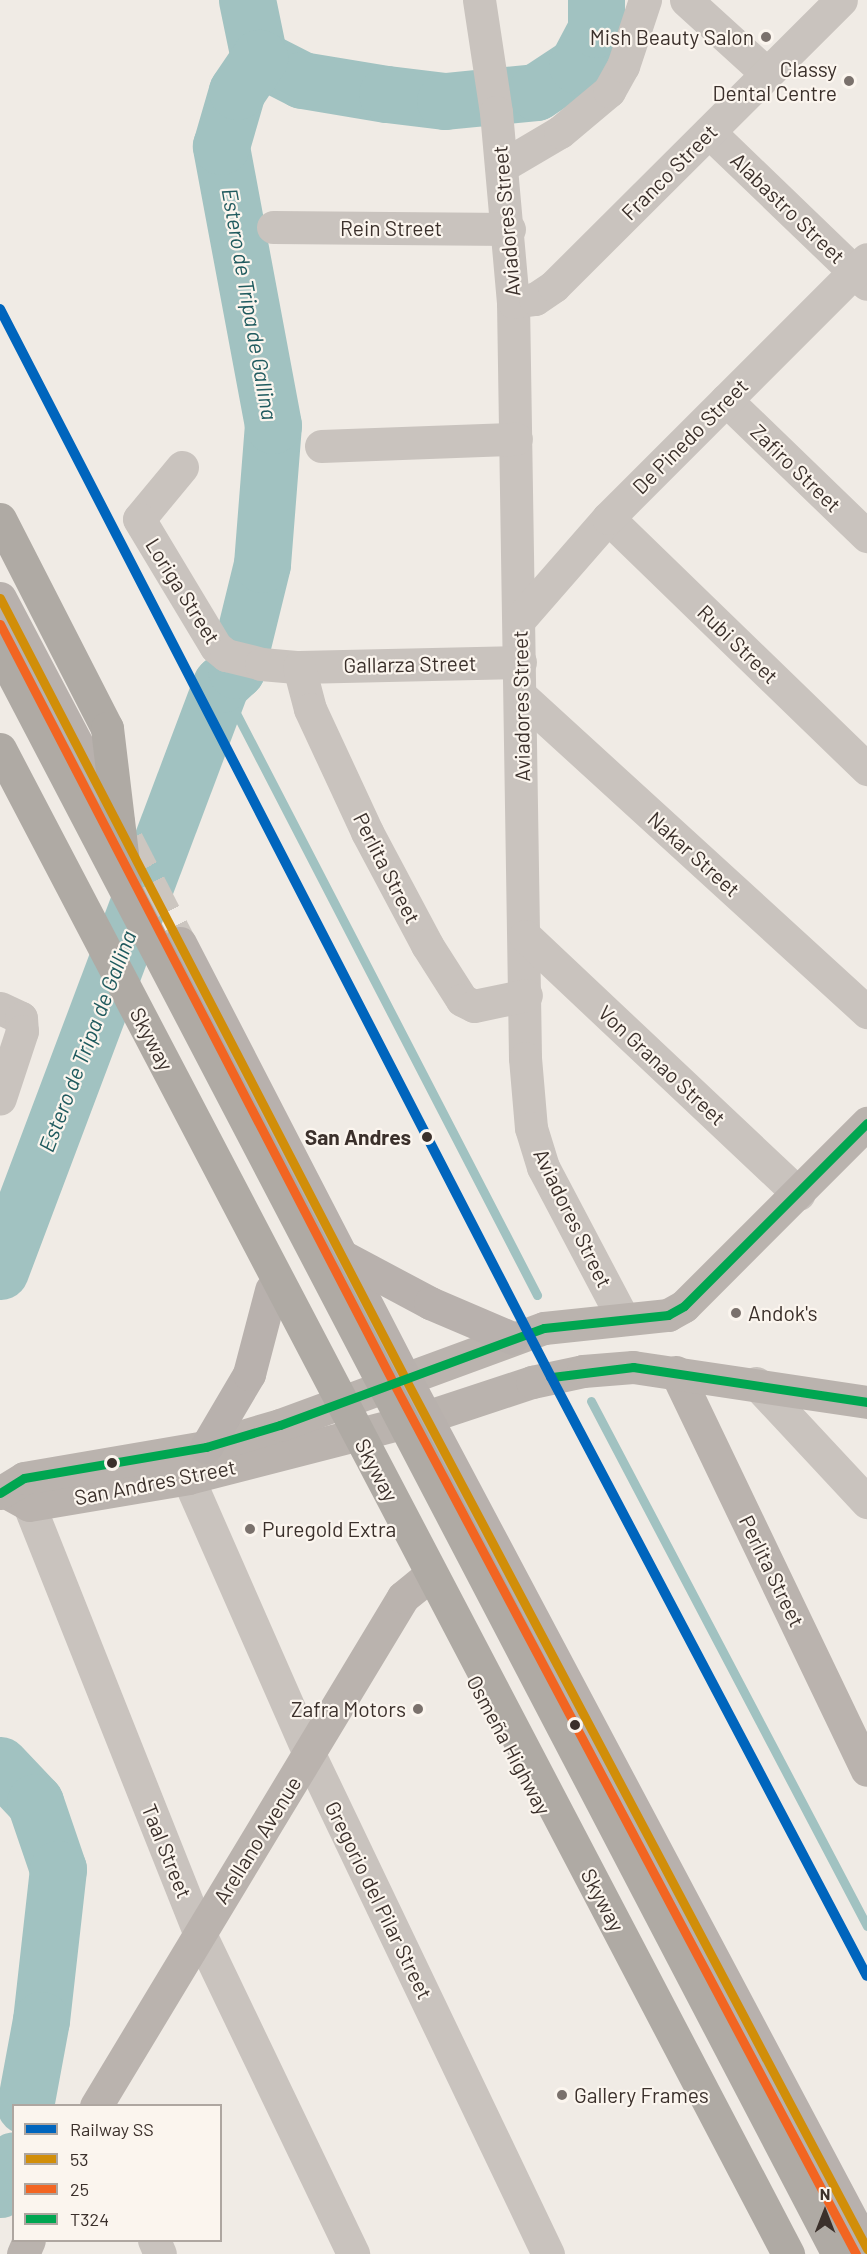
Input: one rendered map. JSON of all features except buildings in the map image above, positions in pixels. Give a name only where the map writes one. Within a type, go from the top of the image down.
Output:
[{"type":"highway","points":[[0,519],[107,728],[127,899]]},
{"type":"highway","name":"Skyway","points":[[0,650],[127,899],[838,2254]]},
{"type":"highway","name":"Skyway","points":[[0,749],[788,2254]]},
{"type":"main road","points":[[0,598],[127,840]]},
{"type":"main road","points":[[0,769],[93,949]]},
{"type":"main road","points":[[180,943],[406,1380],[867,2249]]},
{"type":"main road","name":"Osmeña Highway","points":[[141,1045],[272,1290],[776,2254]]},
{"type":"main road","points":[[344,1257],[430,1303],[512,1338]]},
{"type":"main road","points":[[206,1447],[249,1374],[272,1290]]},
{"type":"street","name":"Aviadores Street","points":[[479,0],[496,111],[509,229],[513,302],[526,995],[525,1058],[531,1128],[543,1167],[622,1317]]},
{"type":"street","points":[[502,166],[560,132],[609,91],[623,66],[645,0]]},
{"type":"street","points":[[686,0],[765,72]]},
{"type":"street","name":"Franco Street","points":[[513,302],[535,299],[554,286],[709,132],[765,72],[841,0]]},
{"type":"street","name":"Alabastro Street","points":[[709,132],[863,272]]},
{"type":"street","name":"Rein Street","points":[[273,227],[509,229]]},
{"type":"street","name":"De Pinedo Street","points":[[519,620],[608,518],[726,400],[863,272]]},
{"type":"street","name":"Zafiro Street","points":[[726,400],[867,536]]},
{"type":"street","points":[[321,446],[516,439]]},
{"type":"street","name":"Loriga Street","points":[[182,467],[139,519],[216,647],[242,659],[299,667]]},
{"type":"street","name":"Rubi Street","points":[[608,518],[867,769]]},
{"type":"street","name":"Gallarza Street","points":[[299,667],[520,662]]},
{"type":"street","name":"Perlita Street","points":[[299,667],[310,709],[368,832],[427,945],[462,1000],[474,1006],[526,995]]},
{"type":"street","name":"Nakar Street","points":[[521,696],[867,1012]]},
{"type":"street","name":"Von Granao Street","points":[[525,936],[799,1194]]},
{"type":"street","points":[[0,1008],[21,1018],[22,1032],[0,1098]]},
{"type":"street","name":"San Andres Street","points":[[12,1497],[24,1478],[206,1447],[406,1380],[512,1338],[544,1328],[622,1317],[668,1315],[684,1306],[799,1194],[867,1123]]},
{"type":"street","name":"San Andres Street","points":[[12,1497],[188,1478],[349,1438],[426,1417],[531,1382],[583,1371],[633,1367],[756,1383],[867,1402]]},
{"type":"street","name":"Perlita Street","points":[[676,1372],[867,1770]]},
{"type":"street","points":[[756,1383],[867,1502]]},
{"type":"street","name":"Gregorio del Pilar Street","points":[[188,1478],[310,1756],[548,2254]]},
{"type":"street","name":"Taal Street","points":[[12,1497],[199,1932],[352,2254]]},
{"type":"street","name":"Arellano Avenue","points":[[97,2104],[199,1932],[310,1756],[403,1597],[423,1581]]},
{"type":"waterway","points":[[247,0],[259,58]]},
{"type":"waterway","name":"Estero de Tripa de Gallina","points":[[259,58],[302,80],[387,94],[445,101],[536,92],[577,65],[596,29],[596,0]]},
{"type":"waterway","name":"Estero de Tripa de Gallina","points":[[0,1271],[221,684],[236,670],[262,564],[273,425],[221,146],[237,91],[259,58]]},
{"type":"waterway","points":[[221,684],[537,1295]]},
{"type":"waterway","points":[[591,1401],[867,1926]]},
{"type":"waterway","name":"Estero de Tripa de Gallina","points":[[0,1765],[35,1802],[58,1869],[41,2020],[25,2104]]},
{"type":"waterway","name":"Estero de Tripa de Gallina","points":[[0,2189],[12,2164]]},
{"type":"tunnel","points":[[127,840],[180,943]]},
{"type":"rail line","name":"SS","points":[[0,309],[551,1377],[867,1976]]},
{"type":"transit line","name":"53","points":[[0,598],[406,1380],[867,2249]]},
{"type":"transit line","name":"25","points":[[0,624],[395,1386],[856,2254]]},
{"type":"transit line","name":"T324","points":[[0,1493],[24,1478],[206,1447],[280,1425],[544,1328],[668,1315],[684,1306],[867,1123]]},
{"type":"transit line","name":"T324","points":[[552,1377],[633,1367],[867,1402]]},
{"type":"place","name":"Mish Beauty Salon","points":[[766,37]]},
{"type":"place","name":"Classy Dental Centre","points":[[849,81]]},
{"type":"place","name":"San Andres","points":[[427,1137]]},
{"type":"place","name":"Andok's","points":[[736,1313]]},
{"type":"place","name":"Puregold Extra","points":[[250,1529]]},
{"type":"place","name":"Zafra Motors","points":[[418,1709]]},
{"type":"place","name":"Gallery Frames","points":[[562,2095]]}]
